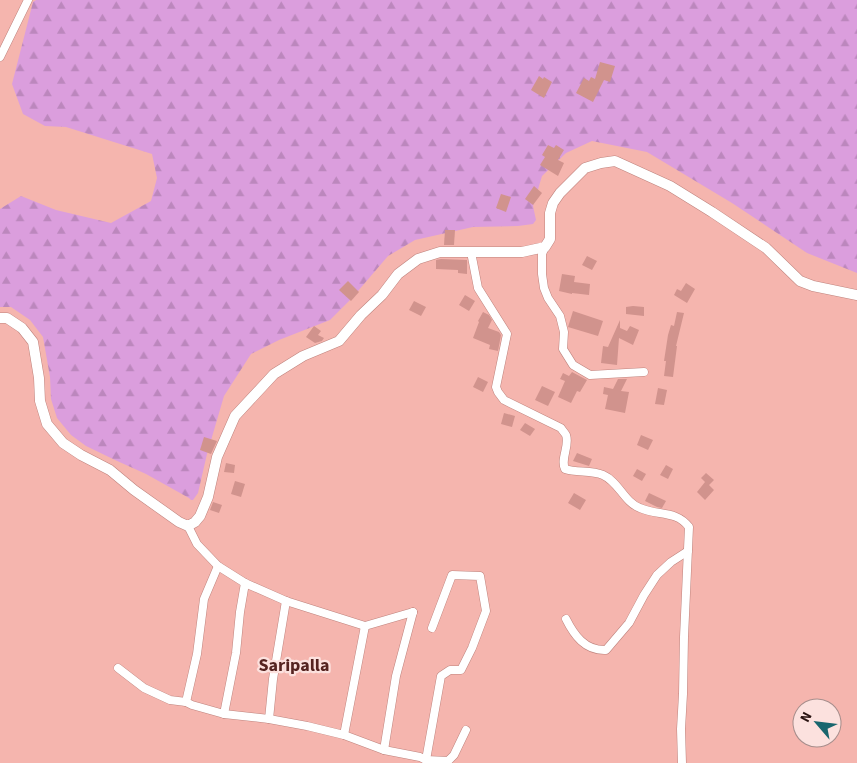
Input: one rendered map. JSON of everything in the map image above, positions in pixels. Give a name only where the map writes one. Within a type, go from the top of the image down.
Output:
[{"type":"street","points":[[0,58],[28,0]]},
{"type":"street","points":[[644,372],[590,374],[573,365],[564,349],[564,332],[560,316],[544,288],[542,254],[550,239],[550,213],[553,203],[584,168],[615,161],[670,186],[766,248],[800,280],[813,286],[857,295]]},
{"type":"street","points":[[188,526],[200,516],[208,498],[218,457],[235,416],[274,374],[303,356],[339,341],[361,315],[382,295],[398,274],[418,259],[440,252],[522,252],[545,247]]},
{"type":"street","points":[[471,252],[478,288],[507,334],[496,387],[504,400],[561,428],[566,437],[566,452],[563,465],[565,469],[602,474],[611,479],[632,503],[640,508],[676,516],[684,520],[689,527],[681,729],[682,763]]},
{"type":"street","points":[[0,318],[7,318],[22,328],[33,342],[39,378],[40,401],[47,424],[64,443],[81,456],[110,470],[134,490],[179,522],[188,526],[197,544],[218,566],[245,583],[286,601],[365,626],[413,612],[396,676],[384,750]]},
{"type":"street","points":[[566,619],[572,632],[580,641],[600,650],[606,650],[628,624],[657,575],[671,562],[688,551]]},
{"type":"street","points":[[186,702],[196,654],[204,599],[218,566]]},
{"type":"street","points":[[426,760],[441,676],[450,670],[461,670],[472,648],[486,611],[480,576],[452,575],[432,628]]},
{"type":"street","points":[[224,714],[236,653],[245,583]]},
{"type":"street","points":[[269,719],[273,679],[286,601]]},
{"type":"street","points":[[344,735],[365,626]]},
{"type":"street","points":[[118,668],[144,688],[170,700],[186,702],[224,714],[269,719],[344,735],[384,750],[420,757],[426,760],[448,761],[454,755],[466,730]]},
{"type":"green space","points":[[36,0],[857,0],[857,273],[807,253],[732,203],[647,152],[592,141],[566,153],[542,176],[533,206],[536,220],[533,224],[473,227],[415,240],[388,256],[352,298],[330,320],[279,340],[251,354],[224,396],[198,493],[191,500],[146,474],[86,446],[71,435],[57,418],[51,399],[50,377],[43,337],[30,320],[11,307],[0,307],[0,209],[21,196],[56,210],[111,223],[151,201],[157,178],[152,154],[66,127],[45,126],[23,114],[12,84],[33,2]]},
{"type":"building","points":[[600,62],[615,66],[610,82],[604,80],[593,102],[576,93],[584,78],[589,81],[591,77],[595,79]]},
{"type":"building","points":[[539,76],[552,82],[544,98],[531,90]]},
{"type":"building","points":[[548,145],[554,148],[556,145],[564,150],[558,160],[564,163],[558,176],[540,165],[545,157],[542,155]]},
{"type":"building","points":[[534,186],[542,193],[533,205],[525,199]]},
{"type":"building","points":[[501,194],[511,197],[506,212],[496,208]]},
{"type":"building","points":[[445,230],[455,230],[454,245],[444,245]]},
{"type":"building","points":[[587,256],[597,261],[592,270],[582,265]]},
{"type":"building","points":[[436,260],[467,260],[467,274],[458,273],[458,270],[436,269]]},
{"type":"building","points":[[562,274],[575,276],[574,282],[590,284],[589,295],[559,291]]},
{"type":"building","points":[[348,281],[359,292],[351,301],[339,290]]},
{"type":"building","points":[[686,283],[695,289],[687,303],[674,295],[677,289],[681,291]]},
{"type":"building","points":[[465,295],[475,301],[469,311],[459,305]]},
{"type":"building","points":[[414,301],[426,307],[421,316],[409,310]]},
{"type":"building","points":[[626,307],[644,307],[644,316],[626,314]]},
{"type":"building","points":[[573,311],[603,321],[598,336],[568,327]]},
{"type":"building","points":[[483,312],[489,315],[492,320],[488,328],[499,332],[501,335],[498,351],[489,349],[490,345],[473,338]]},
{"type":"building","points":[[677,312],[684,313],[676,346],[673,377],[664,376],[668,335],[671,325],[674,326]]},
{"type":"building","points":[[620,320],[620,328],[627,331],[630,326],[639,330],[633,345],[619,338],[617,365],[601,363],[603,346],[608,347]]},
{"type":"building","points":[[314,326],[321,331],[318,335],[324,338],[322,341],[315,343],[306,337]]},
{"type":"building","points":[[572,372],[587,380],[580,392],[577,391],[571,403],[558,397],[565,381],[560,379],[563,373],[569,376]]},
{"type":"building","points":[[478,377],[488,382],[483,392],[473,387]]},
{"type":"building","points":[[618,379],[627,379],[621,391],[629,392],[625,413],[605,409],[608,395],[603,394],[604,387],[613,389]]},
{"type":"building","points":[[542,386],[555,392],[548,406],[535,400]]},
{"type":"building","points":[[658,388],[667,390],[664,405],[655,404]]},
{"type":"building","points":[[504,413],[515,416],[512,427],[501,424]]},
{"type":"building","points":[[525,423],[535,429],[530,436],[520,430]]},
{"type":"building","points":[[641,435],[653,440],[648,450],[637,445]]},
{"type":"building","points":[[204,437],[217,441],[211,454],[200,450]]},
{"type":"building","points":[[577,453],[592,459],[589,466],[573,461]]},
{"type":"building","points":[[226,463],[235,465],[234,473],[224,472]]},
{"type":"building","points":[[666,465],[673,469],[668,479],[660,475]]},
{"type":"building","points":[[637,469],[646,474],[642,481],[633,476]]},
{"type":"building","points":[[706,473],[714,480],[709,485],[714,490],[705,500],[697,492],[705,482],[701,478]]},
{"type":"building","points":[[235,481],[245,484],[241,497],[231,494]]},
{"type":"building","points":[[574,493],[586,500],[580,510],[568,503]]},
{"type":"building","points":[[649,493],[666,501],[662,508],[645,501]]},
{"type":"building","points":[[213,502],[222,505],[219,513],[210,510]]},
{"type":"district","name":"Saripalla","points":[[294,665]]}]
